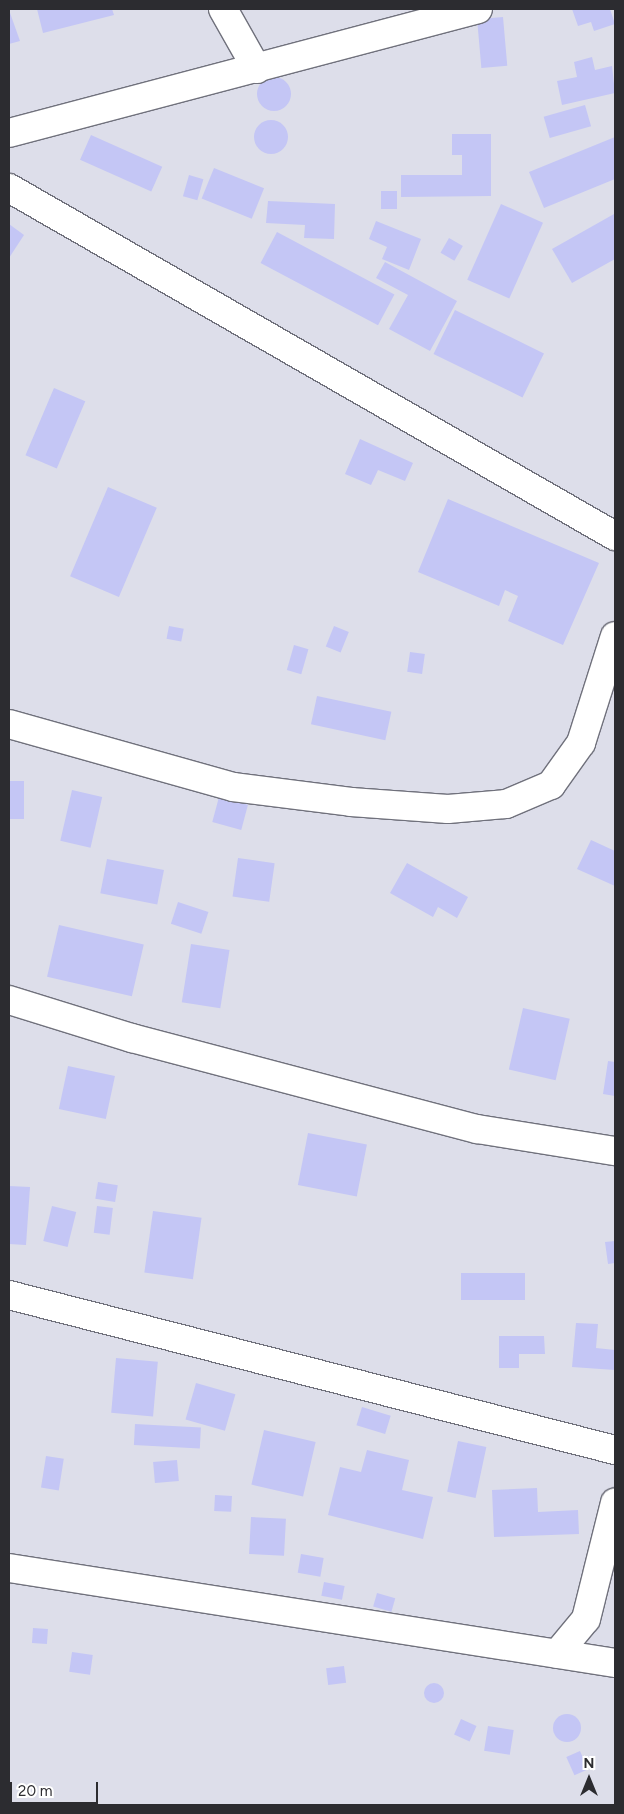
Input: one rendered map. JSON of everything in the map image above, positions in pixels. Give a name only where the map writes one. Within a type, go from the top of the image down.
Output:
[{"type":"street","points":[[223,9],[256,69]]},
{"type":"street","points":[[9,133],[478,9]]},
{"type":"street","points":[[9,188],[615,536]]},
{"type":"street","points":[[9,724],[233,787],[351,802],[448,809],[506,804],[551,784],[581,743],[615,636]]},
{"type":"street","points":[[9,1000],[132,1038],[477,1129],[615,1151]]},
{"type":"street","points":[[9,1295],[615,1450]]},
{"type":"street","points":[[557,1654],[586,1619],[615,1503]]},
{"type":"street","points":[[9,1568],[615,1663]]},
{"type":"building","points":[[37,9],[112,9],[114,15],[43,33]]},
{"type":"building","points":[[572,9],[610,9],[615,24],[594,31],[591,22],[578,26]]},
{"type":"building","points":[[9,10],[20,41],[9,44]]},
{"type":"building","points":[[503,17],[507,66],[481,68],[477,19]]},
{"type":"building","points":[[592,57],[595,70],[612,66],[615,93],[562,105],[557,81],[577,77],[574,62]]},
{"type":"building","points":[[274,77],[281,78],[286,82],[290,87],[290,101],[286,106],[281,110],[274,111],[267,110],[262,106],[258,101],[257,94],[258,87],[262,82],[267,78]]},
{"type":"building","points":[[585,105],[591,126],[550,138],[544,117]]},
{"type":"building","points":[[271,120],[283,125],[288,137],[283,149],[271,154],[259,149],[254,137],[259,125]]},
{"type":"building","points":[[452,134],[491,134],[491,196],[401,197],[401,175],[462,175],[462,155],[452,155]]},
{"type":"building","points":[[91,135],[162,167],[151,191],[80,160]]},
{"type":"building","points":[[615,137],[615,179],[544,208],[529,172]]},
{"type":"building","points":[[214,168],[264,188],[252,219],[202,199]]},
{"type":"building","points":[[189,175],[203,179],[197,200],[183,196]]},
{"type":"building","points":[[381,191],[397,191],[397,209],[381,209]]},
{"type":"building","points":[[268,201],[335,204],[334,239],[304,238],[305,225],[266,223]]},
{"type":"building","points":[[501,204],[543,223],[509,299],[467,280]]},
{"type":"building","points":[[614,214],[615,259],[572,283],[552,249]]},
{"type":"building","points":[[376,221],[421,239],[409,270],[382,259],[387,247],[369,239]]},
{"type":"building","points":[[9,224],[24,235],[9,258]]},
{"type":"building","points":[[277,232],[394,294],[378,325],[261,263]]},
{"type":"building","points":[[449,238],[463,246],[454,261],[440,253]]},
{"type":"building","points":[[385,262],[457,301],[430,351],[389,329],[408,295],[376,278]]},
{"type":"building","points":[[455,310],[544,353],[523,397],[434,354]]},
{"type":"building","points":[[54,388],[85,401],[57,468],[25,455]]},
{"type":"building","points":[[360,439],[413,463],[405,481],[378,470],[371,485],[345,474]]},
{"type":"building","points":[[108,487],[157,508],[119,597],[70,576]]},
{"type":"building","points":[[448,499],[599,563],[563,645],[508,621],[518,596],[505,590],[499,606],[418,572]]},
{"type":"building","points":[[169,626],[184,629],[181,642],[167,639]]},
{"type":"building","points":[[334,626],[349,632],[341,652],[326,646]]},
{"type":"building","points":[[294,645],[308,649],[301,674],[287,670]]},
{"type":"building","points":[[410,652],[425,654],[422,674],[407,672]]},
{"type":"building","points":[[317,696],[391,712],[385,740],[311,724]]},
{"type":"building","points":[[9,781],[24,781],[24,819],[9,819]]},
{"type":"building","points":[[72,790],[102,797],[91,848],[60,841]]},
{"type":"building","points":[[219,797],[248,805],[241,830],[212,822]]},
{"type":"building","points":[[591,840],[615,851],[615,886],[577,869]]},
{"type":"building","points":[[238,858],[275,863],[269,902],[233,897]]},
{"type":"building","points":[[107,859],[164,870],[157,904],[100,893]]},
{"type":"building","points":[[407,863],[468,897],[457,918],[438,907],[433,917],[390,893]]},
{"type":"building","points":[[178,902],[208,912],[201,934],[171,924]]},
{"type":"building","points":[[59,925],[144,945],[132,996],[47,977]]},
{"type":"building","points":[[191,944],[230,950],[220,1008],[182,1002]]},
{"type":"building","points":[[523,1008],[570,1019],[556,1080],[509,1069]]},
{"type":"building","points":[[608,1061],[615,1062],[615,1096],[603,1094]]},
{"type":"building","points":[[68,1066],[115,1076],[106,1119],[59,1109]]},
{"type":"building","points":[[308,1133],[367,1144],[357,1196],[298,1185]]},
{"type":"building","points":[[98,1182],[118,1185],[115,1202],[95,1199]]},
{"type":"building","points":[[9,1186],[30,1187],[26,1245],[9,1244]]},
{"type":"building","points":[[52,1206],[76,1212],[68,1247],[43,1241]]},
{"type":"building","points":[[97,1206],[113,1208],[110,1235],[94,1233]]},
{"type":"building","points":[[153,1211],[202,1218],[193,1279],[144,1272]]},
{"type":"building","points":[[615,1241],[615,1263],[608,1264],[605,1242]]},
{"type":"building","points":[[461,1273],[525,1273],[525,1300],[461,1300]]},
{"type":"building","points":[[576,1323],[598,1324],[596,1348],[615,1350],[615,1370],[572,1367]]},
{"type":"building","points":[[499,1336],[544,1336],[545,1354],[519,1354],[519,1368],[499,1368]]},
{"type":"building","points":[[116,1358],[158,1362],[153,1416],[111,1413]]},
{"type":"building","points":[[196,1383],[235,1394],[225,1431],[186,1420]]},
{"type":"building","points":[[362,1407],[391,1416],[385,1434],[356,1425]]},
{"type":"building","points":[[135,1424],[201,1427],[200,1448],[134,1445]]},
{"type":"building","points":[[264,1430],[316,1442],[303,1496],[251,1485]]},
{"type":"building","points":[[458,1441],[486,1447],[476,1498],[447,1492]]},
{"type":"building","points":[[367,1450],[409,1460],[402,1490],[433,1497],[423,1539],[328,1515],[340,1467],[361,1472]]},
{"type":"building","points":[[46,1456],[64,1459],[59,1490],[41,1488]]},
{"type":"building","points":[[177,1460],[179,1481],[155,1483],[153,1462]]},
{"type":"building","points":[[537,1488],[538,1512],[578,1510],[579,1534],[494,1537],[492,1490]]},
{"type":"building","points":[[215,1495],[232,1496],[231,1512],[214,1511]]},
{"type":"building","points":[[251,1517],[286,1519],[284,1556],[249,1554]]},
{"type":"building","points":[[301,1554],[324,1558],[320,1577],[298,1573]]},
{"type":"building","points":[[324,1582],[345,1586],[342,1600],[321,1596]]},
{"type":"building","points":[[377,1593],[395,1598],[391,1612],[373,1606]]},
{"type":"building","points":[[33,1628],[48,1629],[47,1644],[32,1643]]},
{"type":"building","points":[[72,1652],[93,1655],[90,1675],[69,1672]]},
{"type":"building","points":[[344,1666],[346,1683],[328,1685],[326,1668]]},
{"type":"building","points":[[434,1683],[441,1686],[444,1693],[441,1700],[434,1703],[427,1700],[424,1693],[427,1686]]},
{"type":"building","points":[[567,1714],[577,1718],[581,1728],[577,1738],[567,1742],[557,1738],[553,1728],[557,1718]]},
{"type":"building","points":[[461,1719],[477,1726],[470,1741],[454,1735]]},
{"type":"building","points":[[488,1726],[514,1730],[510,1755],[484,1751]]},
{"type":"building","points":[[580,1751],[588,1769],[574,1775],[566,1757]]}]
